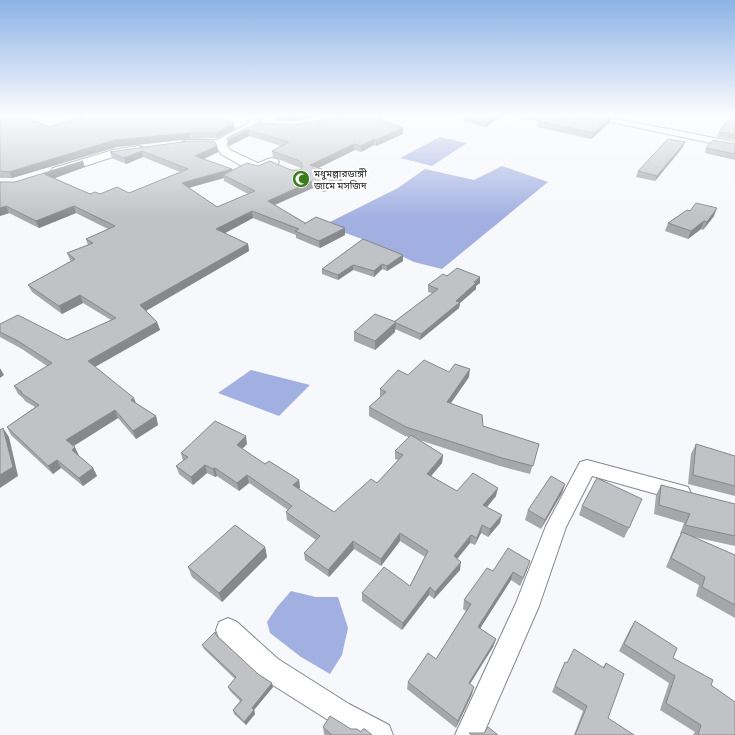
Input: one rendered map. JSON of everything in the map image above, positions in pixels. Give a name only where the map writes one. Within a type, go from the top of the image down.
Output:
[{"type":"street","points":[[48,174],[117,152],[138,149]]},
{"type":"street","points":[[224,149],[225,152],[244,162],[258,167],[271,162],[285,168]]},
{"type":"street","points":[[469,735],[527,606],[556,526],[587,467],[698,498]]},
{"type":"street","points":[[228,630],[269,668],[340,713],[379,735]]},
{"type":"water","points":[[417,149],[457,149],[432,166],[400,158]]},
{"type":"water","points":[[502,166],[548,182],[442,269],[414,262],[378,245],[324,225],[398,188],[425,169],[474,180]]},
{"type":"water","points":[[251,370],[310,385],[279,416],[218,393]]},
{"type":"water","points":[[291,591],[316,597],[338,597],[348,628],[342,655],[330,674],[301,657],[270,633],[267,622],[277,607]]},
{"type":"building","points":[[0,149],[84,149],[9,172],[0,171]]},
{"type":"building","points":[[129,149],[210,149],[195,156],[232,169],[182,183],[217,207],[255,191],[223,175],[247,163],[258,166],[270,161],[291,170],[300,170],[303,166],[300,161],[272,151],[275,149],[343,149],[310,165],[342,176],[323,185],[312,181],[268,201],[305,223],[304,224],[316,217],[345,228],[319,241],[295,231],[299,229],[252,211],[216,229],[248,244],[140,305],[157,322],[88,361],[134,398],[131,400],[156,416],[133,431],[115,410],[66,440],[75,447],[72,450],[93,468],[79,478],[57,460],[48,466],[7,427],[39,405],[21,393],[22,392],[14,386],[52,363],[18,341],[0,332],[0,324],[18,315],[67,340],[116,318],[80,295],[59,306],[28,285],[75,259],[67,253],[93,243],[86,239],[115,226],[74,206],[36,221],[6,206],[0,208],[0,182],[15,182],[83,161],[44,174],[90,194],[95,192],[100,194],[117,187],[129,193],[188,169],[142,151],[124,158],[110,152]]},
{"type":"building","points":[[658,149],[679,149],[657,176],[638,171]]},
{"type":"building","points":[[712,149],[735,149],[735,154]]},
{"type":"building","points":[[696,203],[717,208],[707,222],[704,221],[691,231],[668,223],[687,210],[690,211]]},
{"type":"building","points":[[363,239],[403,255],[387,266],[382,264],[374,271],[353,265],[338,275],[322,269]]},
{"type":"building","points":[[457,268],[480,277],[474,282],[476,283],[456,301],[460,302],[421,334],[394,322],[438,289],[428,285],[443,274],[447,276]]},
{"type":"building","points":[[375,314],[396,322],[375,341],[354,332]]},
{"type":"building","points":[[424,360],[449,372],[455,364],[470,369],[447,402],[482,415],[483,426],[539,444],[533,466],[502,458],[406,427],[369,407],[386,392],[380,389],[398,370],[408,375]]},
{"type":"building","points":[[215,421],[246,436],[237,445],[265,464],[269,461],[299,480],[293,485],[334,512],[371,479],[377,483],[403,455],[395,451],[411,435],[443,455],[427,474],[457,491],[473,473],[498,488],[483,505],[502,515],[490,529],[482,525],[477,538],[471,535],[454,556],[461,562],[435,592],[430,587],[403,623],[362,593],[384,567],[410,586],[428,551],[400,533],[381,559],[353,541],[328,570],[304,553],[320,536],[286,512],[292,506],[247,475],[237,483],[215,468],[213,469],[205,465],[191,477],[176,466],[188,457],[181,453]]},
{"type":"building","points":[[3,428],[13,467],[0,475],[0,430]]},
{"type":"building","points":[[696,444],[735,456],[735,486],[693,475]]},
{"type":"building","points":[[551,476],[565,484],[545,520],[528,510]]},
{"type":"building","points":[[597,478],[642,499],[629,528],[582,506]]},
{"type":"building","points":[[661,485],[735,504],[735,536],[685,525],[690,514],[659,505]]},
{"type":"building","points":[[235,525],[265,547],[219,593],[188,567]]},
{"type":"building","points":[[682,532],[735,555],[735,605],[702,587],[705,577],[671,558]]},
{"type":"building","points":[[508,548],[530,561],[523,578],[513,572],[478,627],[496,639],[469,683],[474,687],[458,721],[408,682],[428,653],[436,659],[471,604],[464,600],[487,568],[493,571]]},
{"type":"building","points":[[635,621],[677,648],[673,658],[713,680],[711,685],[735,702],[735,735],[698,735],[701,725],[666,703],[675,676],[624,644]]},
{"type":"building","points":[[215,632],[216,635],[258,674],[272,683],[252,708],[254,710],[244,722],[233,710],[242,700],[228,687],[236,677],[202,645]]},
{"type":"building","points":[[574,649],[604,668],[606,663],[624,674],[608,718],[634,735],[575,735],[587,706],[555,686],[565,662],[567,663]]},
{"type":"building","points":[[330,716],[351,729],[357,729],[361,732],[365,729],[372,735],[332,735],[323,727]]},
{"type":"building","points":[[488,727],[498,735],[472,735],[469,733],[484,733]]},
{"type":"place","name":"মধুমল্লারডাঙ্গী জামে মসজিদ","points":[[301,179]]}]
